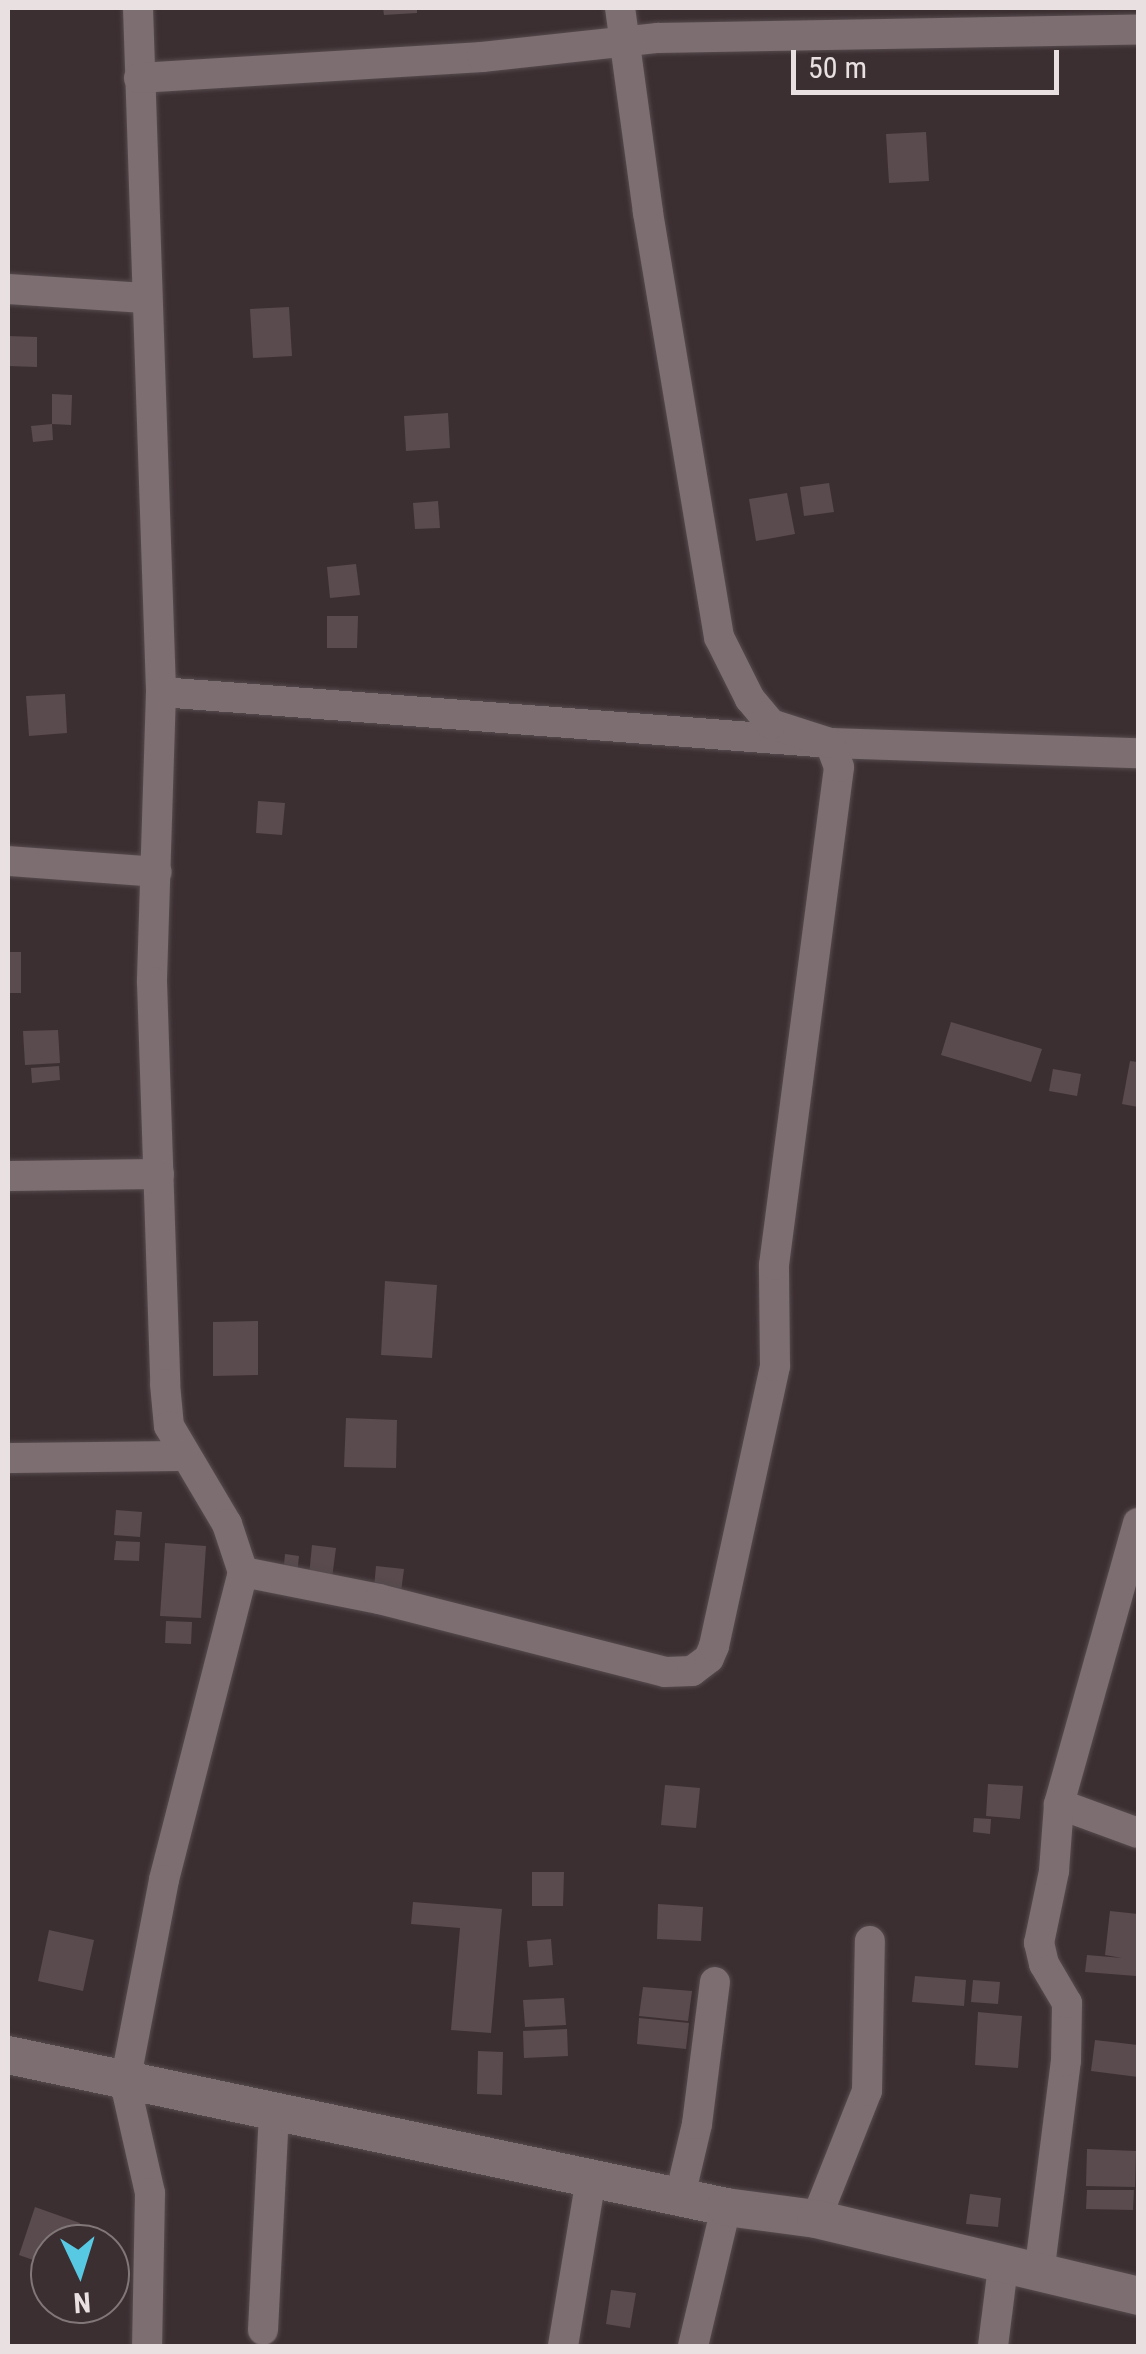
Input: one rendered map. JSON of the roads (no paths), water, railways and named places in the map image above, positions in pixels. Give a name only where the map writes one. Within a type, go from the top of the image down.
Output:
[{"type":"street","points":[[138,8],[162,692],[152,982],[166,1398],[169,1426],[226,1524],[243,1572],[164,1880],[125,2083],[150,2193],[147,2346]]},
{"type":"street","points":[[620,8],[719,637],[750,698],[771,724],[830,743]]},
{"type":"street","points":[[139,78],[482,57],[769,33],[970,35],[1138,30]]},
{"type":"street","points":[[8,289],[146,298]]},
{"type":"street","points":[[162,692],[830,743],[1138,753]]},
{"type":"street","points":[[243,1572],[379,1599],[665,1672],[692,1671],[710,1658],[775,1366],[774,1264],[839,767],[830,743]]},
{"type":"street","points":[[8,861],[157,872]]},
{"type":"street","points":[[8,1176],[158,1174]]},
{"type":"street","points":[[8,1458],[183,1456]]},
{"type":"street","points":[[993,2346],[1021,2270],[1066,2061],[1067,2002],[1044,1964],[1039,1943],[1054,1871],[1058,1804],[1138,1522]]},
{"type":"street","points":[[1058,1804],[1138,1833]]},
{"type":"street","points":[[816,2219],[868,2090],[870,1940]]},
{"type":"street","points":[[680,2196],[697,2124],[715,1982]]},
{"type":"street","points":[[8,2055],[125,2083],[726,2206],[816,2219],[1138,2296]]},
{"type":"street","points":[[263,2330],[274,2114]]},
{"type":"street","points":[[563,2346],[591,2178]]},
{"type":"street","points":[[693,2346],[726,2206]]}]
